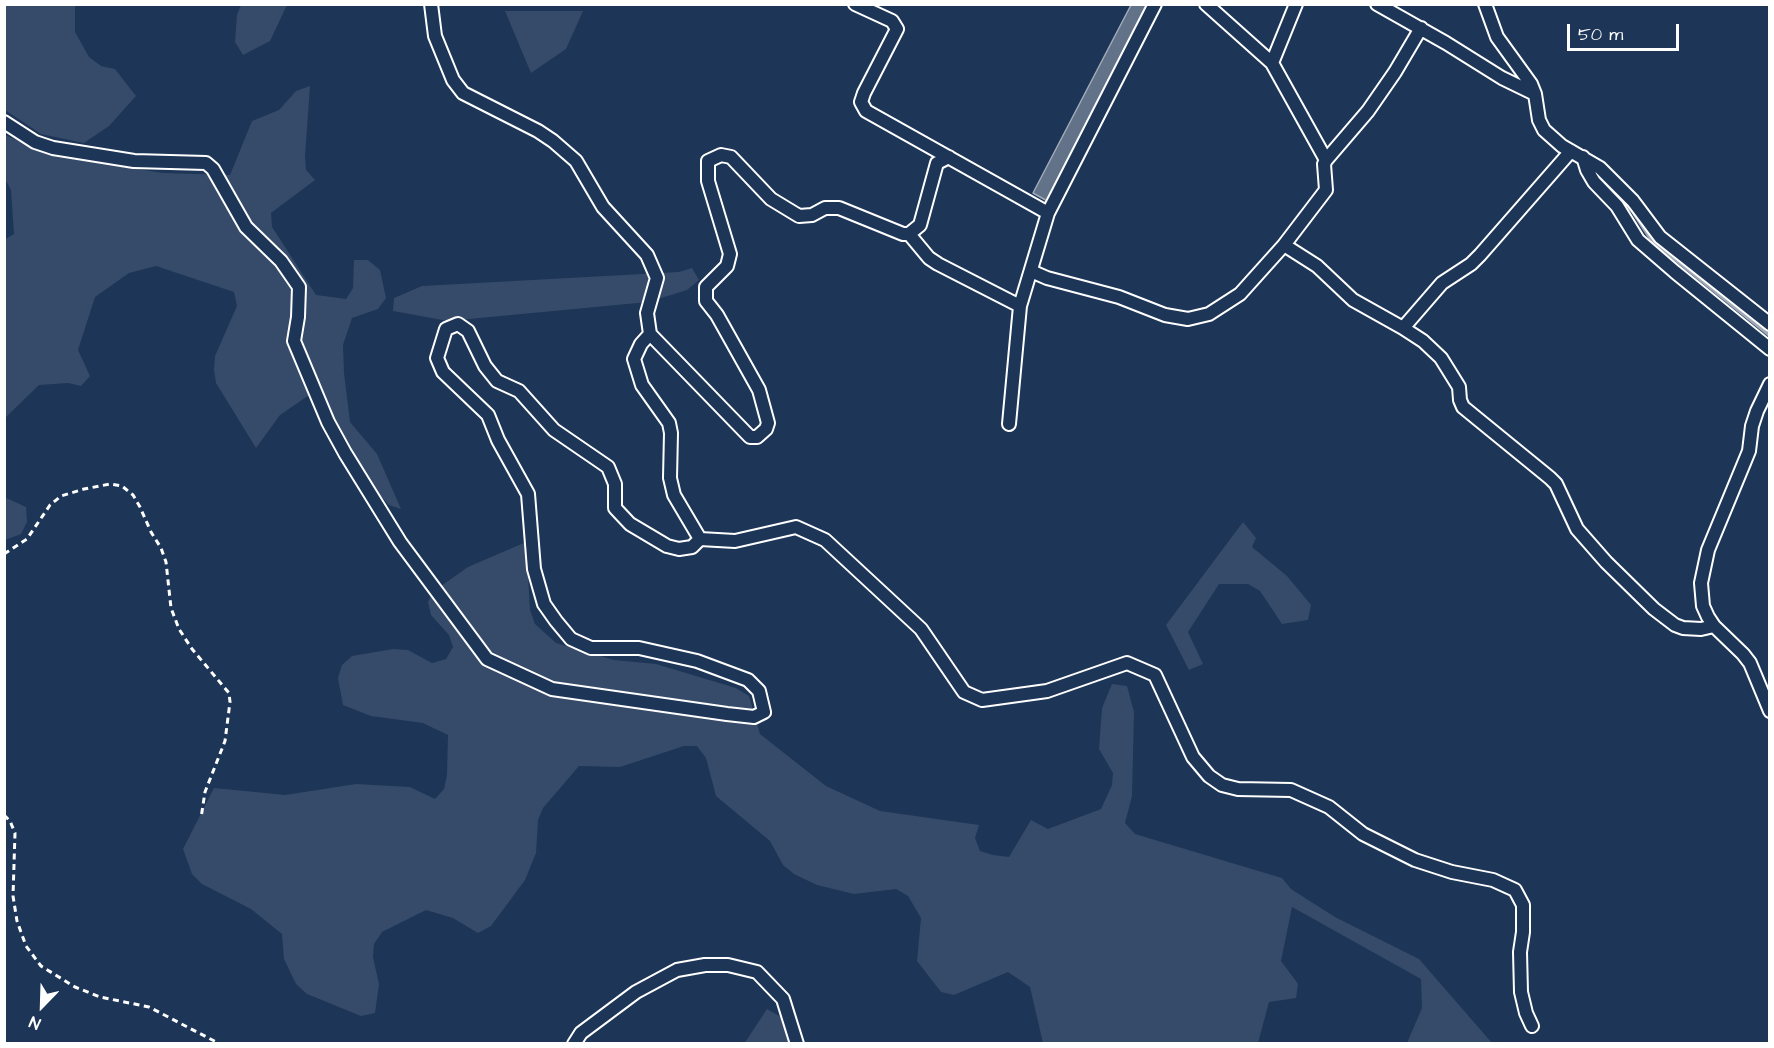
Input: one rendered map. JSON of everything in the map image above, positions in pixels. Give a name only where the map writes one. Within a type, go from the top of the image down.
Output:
[{"type":"street","points":[[431,4],[435,36],[453,80],[463,93],[553,141],[576,161],[603,207],[647,255],[657,278],[647,313],[650,334],[750,437],[757,437],[766,429],[768,423],[759,390],[717,315],[706,301],[706,287],[727,266],[730,254],[708,181],[708,162],[721,154],[731,158],[771,199],[799,216],[812,215],[825,208],[839,208],[892,231],[909,234],[928,258],[1020,306]]},
{"type":"street","points":[[855,4],[892,21],[897,29],[864,93],[862,108],[1048,213]]},
{"type":"street","points":[[1009,424],[1020,306],[1048,213],[1155,4]]},
{"type":"street","points":[[1206,4],[1272,63],[1326,160]]},
{"type":"street","points":[[1272,63],[1296,4]]},
{"type":"street","points":[[1377,4],[1502,78],[1535,94]]},
{"type":"street","points":[[1485,4],[1494,31],[1528,78],[1535,94],[1539,120],[1544,130],[1555,141],[1600,168],[1628,195],[1660,237],[1770,324]]},
{"type":"street","points":[[1031,271],[1047,278],[1119,297],[1172,317],[1188,319],[1209,314],[1240,294],[1284,246],[1326,190],[1324,164],[1326,160],[1368,111],[1421,28]]},
{"type":"street","points":[[4,122],[35,142],[53,148],[134,161],[206,163],[213,169],[246,226],[281,261],[299,287],[294,341],[328,422],[345,453],[400,542],[487,658],[531,681],[552,689],[754,717],[764,712],[759,691],[748,680],[685,658],[639,648],[591,648],[571,639],[544,604],[534,569],[528,494],[498,440],[488,415],[443,372],[437,358],[446,329],[458,324],[468,331],[485,366],[497,381],[519,391],[554,430],[609,466],[615,484],[615,507],[630,524],[667,546],[679,549],[692,547],[700,539],[735,541],[796,527],[825,540],[921,629],[964,692],[982,700],[1047,691],[1127,663],[1155,675],[1193,757],[1209,776],[1222,785],[1238,789],[1291,790],[1329,807],[1363,834],[1414,860],[1452,872],[1492,880],[1515,891],[1523,905],[1520,952],[1521,992],[1532,1026]]},
{"type":"street","points":[[1402,328],[1442,283],[1471,264],[1480,255],[1571,151]]},
{"type":"street","points":[[909,234],[920,225],[937,163],[949,156]]},
{"type":"street","points":[[1583,157],[1589,175],[1617,207],[1638,240],[1770,349]]},
{"type":"street","points":[[1284,246],[1317,266],[1353,300],[1423,341],[1441,358],[1460,387],[1460,400],[1463,407],[1556,484],[1577,529],[1606,562],[1654,609],[1675,625],[1683,628],[1701,629],[1714,626]]},
{"type":"street","points":[[650,334],[640,344],[634,359],[642,385],[669,423],[671,433],[670,478],[674,495],[700,539]]},
{"type":"street","points":[[1770,384],[1752,426],[1749,451],[1703,565],[1701,594],[1703,606],[1714,626],[1750,663],[1770,711]]},
{"type":"street","points":[[574,1044],[581,1033],[636,992],[677,970],[705,965],[728,965],[757,972],[783,999],[797,1044]]},
{"type":"path","points":[[4,554],[27,539],[50,505],[61,496],[110,484],[122,486],[133,495],[166,562],[171,608],[179,629],[192,649],[229,693],[225,741],[205,792],[201,819]]},
{"type":"path","points":[[4,815],[10,821],[15,834],[14,896],[17,921],[26,946],[40,966],[75,987],[100,997],[149,1007],[220,1044]]},
{"type":"shaded area","points":[[4,5],[75,5],[75,32],[89,57],[101,66],[115,69],[136,96],[109,126],[84,143],[41,134],[5,110]]},
{"type":"shaded area","points":[[241,5],[287,5],[270,41],[243,55],[235,42],[237,15]]},
{"type":"shaded area","points":[[1131,5],[1152,5],[1049,202],[1033,193]]},
{"type":"shaded area","points":[[505,11],[583,11],[566,49],[531,73]]},
{"type":"shaded area","points":[[310,86],[305,156],[306,170],[315,180],[271,213],[272,227],[316,295],[346,299],[353,288],[354,260],[368,260],[380,270],[386,298],[378,309],[352,318],[343,345],[344,373],[350,422],[377,454],[401,509],[389,505],[370,484],[315,391],[280,415],[256,448],[216,383],[214,370],[215,356],[237,306],[234,292],[156,266],[129,273],[95,297],[78,350],[90,376],[81,386],[68,383],[39,385],[5,418],[4,240],[14,234],[11,190],[5,179],[5,135],[57,157],[163,173],[230,175],[252,121],[279,110],[296,91]]},
{"type":"shaded area","points":[[692,268],[699,280],[687,290],[648,302],[448,321],[393,311],[394,298],[422,286],[679,272]]},
{"type":"shaded area","points":[[4,497],[26,507],[27,522],[21,534],[5,540]]},
{"type":"shaded area","points":[[1243,522],[1256,538],[1252,547],[1287,576],[1311,605],[1308,620],[1282,624],[1260,591],[1248,584],[1219,584],[1188,632],[1203,664],[1189,670],[1166,625]]},
{"type":"shaded area","points":[[526,542],[530,610],[535,624],[556,643],[614,660],[656,664],[736,688],[749,696],[760,734],[826,786],[880,811],[979,825],[975,838],[980,851],[993,855],[1009,857],[1031,820],[1048,829],[1101,809],[1112,785],[1113,773],[1099,749],[1102,708],[1112,684],[1127,686],[1134,712],[1132,796],[1125,823],[1135,834],[1282,878],[1291,889],[1335,917],[1419,959],[1492,1043],[1407,1043],[1422,1008],[1421,979],[1292,907],[1281,961],[1298,984],[1296,998],[1269,1002],[1258,1043],[1043,1043],[1030,987],[1008,972],[954,995],[941,992],[917,961],[921,918],[908,896],[896,889],[854,894],[817,885],[794,874],[783,865],[770,841],[716,796],[706,758],[697,746],[684,746],[620,767],[579,766],[543,808],[538,820],[536,853],[525,880],[491,926],[478,933],[453,918],[426,910],[382,932],[374,944],[373,957],[379,984],[375,1013],[361,1016],[307,994],[296,984],[284,959],[282,934],[251,909],[202,884],[192,874],[183,849],[214,788],[285,795],[356,784],[410,787],[435,799],[444,789],[447,775],[448,735],[423,723],[371,716],[343,705],[338,678],[342,665],[352,656],[393,649],[408,650],[432,663],[446,659],[453,647],[449,635],[431,615],[428,602],[434,591],[468,567]]},
{"type":"shaded area","points":[[767,1009],[781,1017],[791,1043],[744,1044]]},
{"type":"waterway","points":[[1596,175],[1633,211],[1652,240],[1770,335]]}]
